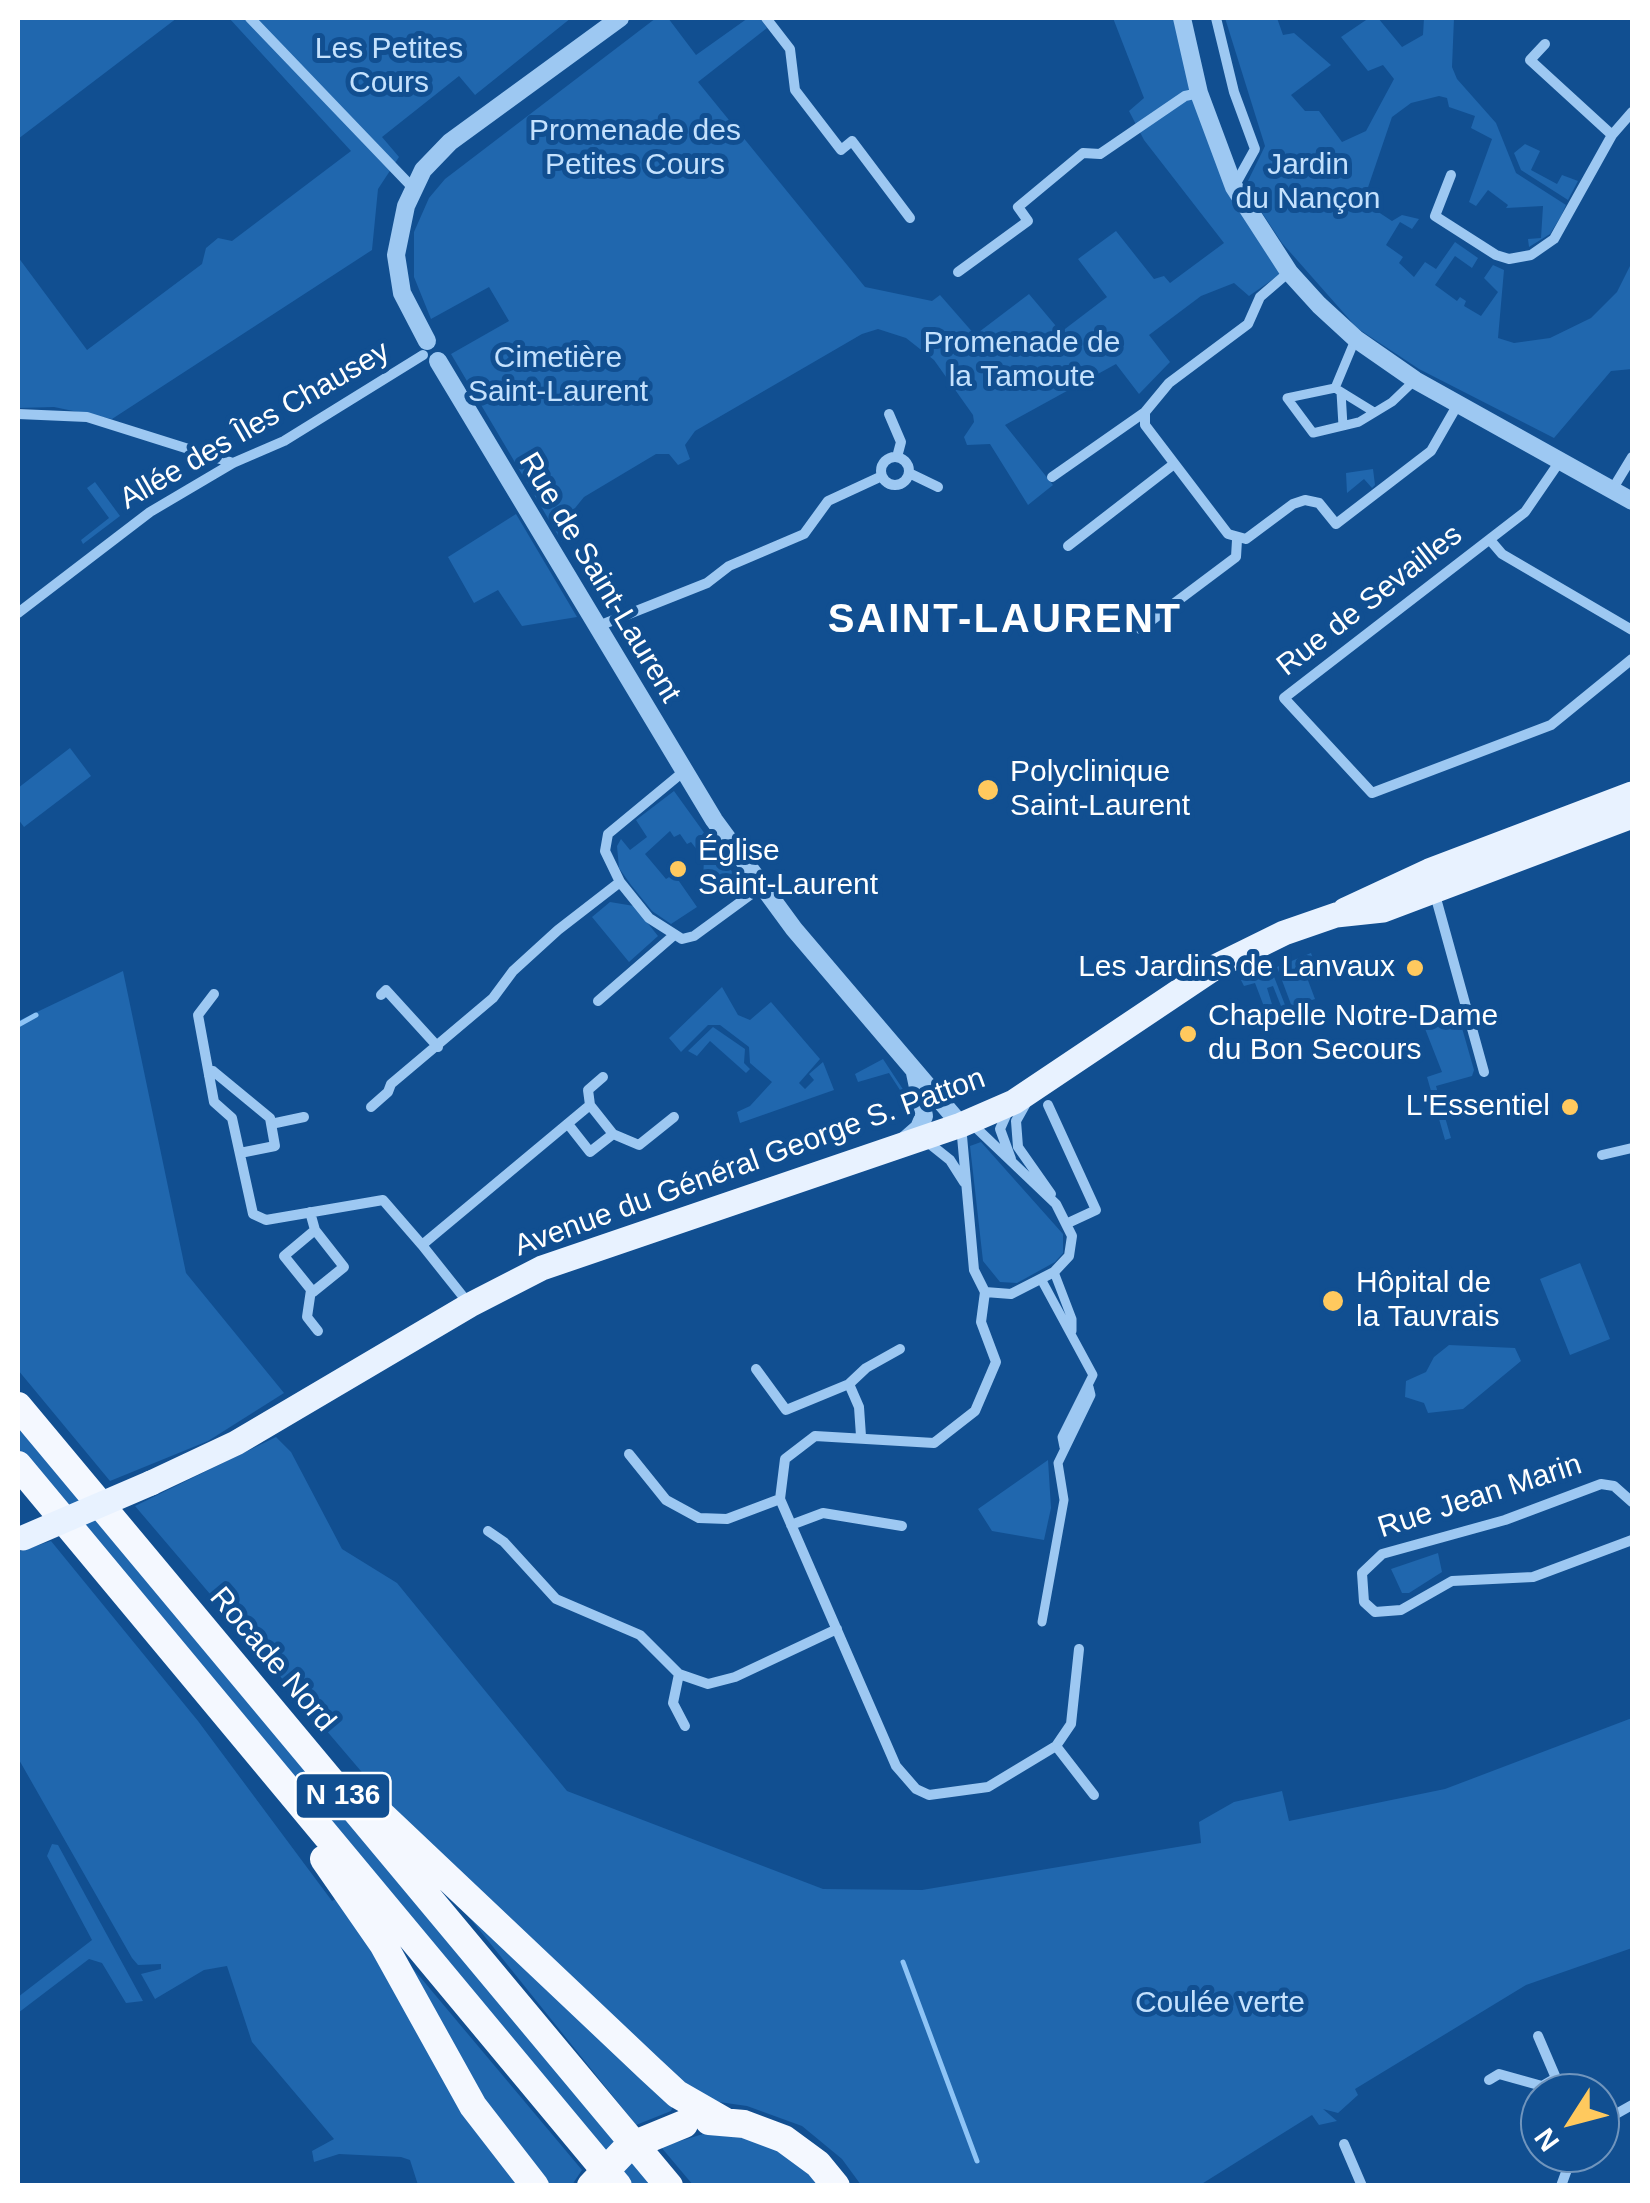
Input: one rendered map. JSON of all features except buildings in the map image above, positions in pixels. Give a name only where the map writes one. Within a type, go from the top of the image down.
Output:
[{"type":"highway","name":"Rocade Nord","points":[[18,1406],[669,2186]]},
{"type":"highway","name":"N 136","points":[[18,1466],[618,2186]]},
{"type":"highway","points":[[75,1474],[362,1796],[650,2070],[678,2094],[724,2121],[784,2139],[818,2164],[836,2186]]},
{"type":"highway","points":[[102,1567],[354,1900],[473,2106],[535,2186]]},
{"type":"highway","points":[[591,2186],[628,2148],[684,2124],[724,2121]]},
{"type":"main road","name":"Avenue du Général George S. Patton","points":[[20,1539],[254,1434],[470,1305],[542,1268],[965,1124],[1014,1102],[1044,1096],[1216,966],[1284,933],[1336,915],[1383,910],[1431,881],[1632,794]]},
{"type":"main road","name":"Avenue du Général George S. Patton","points":[[1431,881],[1632,816]]},
{"type":"street","points":[[250,18],[413,188],[450,142],[620,18]]},
{"type":"street","points":[[766,18],[790,49],[795,90],[841,150],[852,142],[910,218]]},
{"type":"street","points":[[1182,18],[1199,92],[1234,186],[1289,272],[1356,339],[1414,380],[1632,502]]},
{"type":"street","points":[[1216,18],[1234,92],[1255,148],[1234,186]]},
{"type":"street","points":[[1544,44],[1530,60],[1612,135]]},
{"type":"street","points":[[958,272],[1028,221],[1018,207],[1083,152],[1100,154],[1185,96],[1199,92]]},
{"type":"street","points":[[1452,175],[1436,216],[1496,255],[1520,258],[1554,240],[1612,135],[1632,112]]},
{"type":"street","name":"Rue de Saint-Laurent","points":[[413,188],[399,231],[397,269],[402,293],[429,352],[683,772],[761,886],[965,1124]]},
{"type":"street","points":[[1052,477],[1144,412],[1169,383],[1248,324],[1260,298],[1289,272]]},
{"type":"street","points":[[1343,426],[1338,390],[1356,339]]},
{"type":"street","name":"Allée des Îles Chausey","points":[[18,613],[150,512],[233,463],[284,441],[429,352]]},
{"type":"street","points":[[1374,412],[1338,390],[1288,398],[1312,433],[1343,426],[1374,412],[1414,380]]},
{"type":"street","points":[[1238,540],[1246,539],[1293,504],[1305,500],[1319,503],[1336,524],[1431,451],[1458,404]]},
{"type":"street","points":[[1140,629],[1236,558],[1238,540],[1145,426],[1144,412]]},
{"type":"street","points":[[18,414],[87,417],[233,463]]},
{"type":"street","points":[[890,414],[901,442],[897,457]]},
{"type":"street","points":[[882,476],[884,462],[897,457],[904,460],[909,473],[938,487]]},
{"type":"street","points":[[1612,490],[1632,458]]},
{"type":"street","name":"Rue de Sevailles","points":[[1560,461],[1525,512],[1284,698],[1364,789],[1380,791],[1552,725],[1632,659]]},
{"type":"street","points":[[1068,546],[1174,464]]},
{"type":"street","points":[[882,476],[893,485],[906,480],[909,473]]},
{"type":"street","points":[[595,627],[707,582],[728,566],[804,534],[828,501],[882,476]]},
{"type":"street","name":"Rue de Sevailles","points":[[1490,540],[1502,554],[1632,630]]},
{"type":"street","points":[[683,772],[608,834],[606,850],[620,882],[649,918],[673,936],[694,936],[761,886]]},
{"type":"street","points":[[1431,881],[1484,1072]]},
{"type":"street","points":[[371,1107],[409,1068],[494,998],[524,960],[620,882]]},
{"type":"street","points":[[598,1001],[673,936]]},
{"type":"street","points":[[381,995],[386,990],[438,1047]]},
{"type":"street","points":[[214,994],[198,1015],[214,1102],[232,1118],[253,1214],[266,1220],[383,1200],[470,1305]]},
{"type":"street","name":"Rue de Saint-Laurent","points":[[911,1141],[924,1116],[912,1063]]},
{"type":"street","points":[[209,1076],[213,1071],[270,1118],[276,1146],[240,1153]]},
{"type":"street","points":[[603,1076],[588,1090],[590,1105],[613,1134],[639,1145],[674,1117]]},
{"type":"street","points":[[985,1292],[1011,1294],[1041,1280],[1054,1272],[1072,1247],[1068,1223],[1016,1139],[1016,1120],[1044,1096],[1096,1210],[1068,1223]]},
{"type":"street","points":[[1014,1102],[1000,1130],[1014,1164]]},
{"type":"street","points":[[422,1245],[590,1105]]},
{"type":"street","points":[[271,1124],[304,1117]]},
{"type":"street","points":[[568,1124],[590,1152],[613,1134]]},
{"type":"street","points":[[965,1124],[1056,1204]]},
{"type":"street","points":[[965,1124],[974,1270],[985,1292],[981,1322],[996,1362],[970,1420],[934,1442],[816,1436],[792,1450],[781,1468],[780,1499],[896,1766],[916,1790],[929,1796],[988,1787],[1056,1746],[1071,1724],[1079,1649]]},
{"type":"street","points":[[911,1141],[950,1160],[966,1186]]},
{"type":"street","points":[[1602,1155],[1632,1148]]},
{"type":"street","points":[[310,1212],[315,1230],[344,1268],[314,1292],[284,1256],[315,1230]]},
{"type":"street","points":[[1042,1622],[1064,1500],[1058,1463],[1064,1447],[1062,1437],[1081,1392],[1093,1375],[1072,1331],[1072,1319],[1054,1272]]},
{"type":"street","points":[[1041,1280],[1065,1327],[1072,1331]]},
{"type":"street","points":[[311,1290],[307,1317],[318,1331]]},
{"type":"street","points":[[756,1369],[786,1410],[848,1384],[866,1368],[900,1349]]},
{"type":"street","points":[[848,1384],[860,1407],[861,1436]]},
{"type":"street","points":[[630,1454],[666,1500],[699,1518],[727,1519],[780,1499]]},
{"type":"street","name":"Rue Jean Marin","points":[[1632,1502],[1614,1486],[1594,1485],[1505,1520],[1378,1555],[1366,1566],[1361,1579],[1364,1602],[1375,1612],[1410,1608],[1452,1581],[1524,1579],[1632,1540]]},
{"type":"street","points":[[790,1526],[823,1513],[902,1526]]},
{"type":"street","points":[[488,1531],[504,1542],[556,1599],[640,1635],[679,1674],[708,1684],[735,1676],[836,1629]]},
{"type":"street","points":[[679,1674],[672,1703],[685,1726]]},
{"type":"street","points":[[1056,1746],[1094,1794]]},
{"type":"street","points":[[1538,2036],[1554,2073]]},
{"type":"street","points":[[1488,2080],[1499,2074],[1520,2080]]},
{"type":"street","points":[[1344,2144],[1362,2186]]},
{"type":"green space","points":[[18,18],[177,18],[18,139]]},
{"type":"green space","name":"Les Petites Cours","points":[[229,18],[571,18],[475,95],[459,76],[382,137],[399,157],[378,189],[372,250],[112,419],[54,407],[18,408],[18,257],[87,350],[202,264],[206,248],[218,238],[232,241],[351,151]]},
{"type":"green space","points":[[656,18],[668,18],[696,55],[748,18],[760,18],[767,28],[698,82],[865,287],[932,301],[940,295],[975,335],[1029,294],[1061,332],[1107,297],[1078,259],[1116,231],[1154,279],[1164,276],[1170,283],[1224,243],[1144,140],[1129,111],[1144,98],[1113,18],[1174,18],[1198,109],[1282,273],[1249,296],[1234,283],[1201,296],[1149,335],[1170,362],[1139,394],[1116,364],[1005,425],[1053,485],[1028,505],[990,444],[967,445],[964,437],[974,422],[973,415],[934,360],[906,338],[878,329],[862,334],[695,431],[685,445],[690,459],[678,465],[669,454],[656,454],[584,497],[567,518],[562,542],[451,354],[509,321],[489,287],[431,319],[414,277],[414,232],[429,198],[445,179]]},
{"type":"green space","name":"Jardin du Nançon","points":[[1225,18],[1277,18],[1283,35],[1294,33],[1331,65],[1291,95],[1305,111],[1319,111],[1342,142],[1366,131],[1394,79],[1383,65],[1368,71],[1341,37],[1369,18],[1378,18],[1402,47],[1423,35],[1424,18],[1454,18],[1452,67],[1457,79],[1496,123],[1516,173],[1566,205],[1561,216],[1550,234],[1529,247],[1528,239],[1541,238],[1543,206],[1506,208],[1508,205],[1488,190],[1476,206],[1469,202],[1492,139],[1471,128],[1475,116],[1449,107],[1447,98],[1439,96],[1411,103],[1392,117],[1363,202],[1392,221],[1402,215],[1419,219],[1412,229],[1400,222],[1386,245],[1403,257],[1399,263],[1414,277],[1425,262],[1436,269],[1455,242],[1478,258],[1472,268],[1455,256],[1435,285],[1457,301],[1460,297],[1466,301],[1464,306],[1481,316],[1498,292],[1484,278],[1493,265],[1504,270],[1498,338],[1514,343],[1550,338],[1591,318],[1617,292],[1632,262],[1632,369],[1611,371],[1554,438],[1419,369],[1357,328],[1282,243],[1245,187],[1265,146]]},
{"type":"green space","points":[[1525,144],[1540,151],[1531,170],[1557,184],[1562,175],[1578,181],[1568,200],[1521,170],[1514,153]]},
{"type":"green space","points":[[1373,469],[1372,488],[1364,479],[1347,493],[1346,473]]},
{"type":"green space","points":[[95,482],[120,516],[83,544],[81,540],[109,518],[87,488]]},
{"type":"green space","points":[[516,514],[577,617],[522,626],[498,590],[474,603],[448,557]]},
{"type":"green space","points":[[70,748],[91,776],[24,827],[18,819],[18,788]]},
{"type":"green space","points":[[674,791],[736,877],[714,897],[714,890],[703,879],[704,859],[691,842],[687,844],[680,834],[674,837],[670,831],[645,854],[666,879],[674,874],[697,907],[671,924],[652,911],[619,868],[617,846],[621,839],[630,850],[647,837],[636,820]]},
{"type":"green space","points":[[610,902],[634,906],[658,936],[629,962],[592,917]]},
{"type":"green space","points":[[1311,953],[1314,962],[1303,967],[1315,999],[1292,1007],[1277,967]]},
{"type":"green space","points":[[1271,969],[1287,1010],[1283,1011],[1273,986],[1267,988],[1275,1014],[1268,1017],[1255,983],[1244,986],[1241,980]]},
{"type":"green space","points":[[123,971],[186,1273],[284,1393],[208,1441],[110,1481],[18,1370],[18,1021]]},
{"type":"green space","points":[[722,987],[738,1015],[750,1020],[771,1002],[820,1059],[799,1083],[805,1089],[814,1080],[809,1074],[823,1062],[834,1090],[740,1123],[737,1112],[750,1106],[772,1082],[750,1063],[749,1047],[720,1025],[708,1025],[681,1052],[669,1038]]},
{"type":"green space","points":[[1456,1007],[1474,1070],[1472,1076],[1436,1086],[1451,1138],[1445,1140],[1427,1077],[1442,1072],[1422,1021]]},
{"type":"green space","points":[[713,1027],[745,1049],[744,1063],[750,1069],[746,1073],[710,1041],[697,1056],[688,1051]]},
{"type":"green space","points":[[883,1059],[912,1103],[908,1111],[909,1104],[889,1073],[858,1082],[855,1074]]},
{"type":"green space","points":[[981,1142],[1063,1234],[1063,1253],[1055,1262],[1017,1283],[1000,1282],[983,1261],[970,1146]]},
{"type":"green space","points":[[1580,1263],[1610,1339],[1570,1355],[1540,1279]]},
{"type":"green space","points":[[1449,1345],[1515,1348],[1521,1361],[1463,1409],[1428,1413],[1424,1403],[1405,1397],[1406,1381],[1426,1372],[1434,1357]]},
{"type":"green space","points":[[18,1423],[654,2185],[632,2185],[604,2152],[18,1449]]},
{"type":"green space","name":"Coulée verte","points":[[276,1437],[291,1452],[342,1549],[397,1583],[567,1791],[823,1889],[922,1890],[1201,1843],[1199,1822],[1234,1802],[1282,1791],[1289,1821],[1445,1789],[1632,1718],[1632,1948],[1526,1985],[1355,2089],[1358,2095],[1338,2113],[1323,2109],[1337,2121],[1319,2125],[1312,2115],[1200,2185],[861,2185],[842,2159],[802,2126],[747,2106],[712,2101],[689,2089],[389,1804],[135,1506]]},
{"type":"green space","points":[[1048,1460],[1051,1508],[1044,1540],[992,1531],[978,1509]]},
{"type":"green space","points":[[51,1541],[198,1721],[332,1901],[339,1897],[517,2185],[418,2185],[410,2160],[401,2157],[339,2154],[314,2162],[312,2151],[334,2139],[252,2042],[227,1966],[204,1970],[155,1999],[141,1974],[161,1969],[161,1964],[138,1965],[132,1958],[18,1758],[18,1552]]},
{"type":"green space","points":[[1438,1553],[1442,1572],[1409,1593],[1402,1593],[1391,1569]]},
{"type":"green space","points":[[52,1844],[58,1845],[143,2001],[126,2003],[102,1963],[89,1959],[18,2013],[18,1997],[92,1940],[47,1856]]},
{"type":"green space","points":[[461,1907],[673,2106],[671,2111],[636,2125]]},
{"type":"green space","points":[[405,1959],[582,2170],[572,2185],[543,2185],[505,2139]]},
{"type":"green space","points":[[703,2134],[753,2139],[793,2158],[822,2185],[693,2185],[661,2147]]},
{"type":"waterway","points":[[18,1025],[36,1015]]},
{"type":"waterway","points":[[903,1962],[977,2161]]},
{"type":"place","name":"Polyclinique Saint-Laurent","points":[[988,790]]},
{"type":"place","name":"Église Saint-Laurent","points":[[678,869]]},
{"type":"place","name":"Les Jardins de Lanvaux","points":[[1415,968]]},
{"type":"place","name":"Chapelle Notre-Dame du Bon Secours","points":[[1188,1034]]},
{"type":"place","name":"L'Essentiel","points":[[1570,1107]]},
{"type":"place","name":"Hôpital de la Tauvrais","points":[[1333,1301]]},
{"type":"district","name":"SAINT-LAURENT","points":[[1005,621]]},
{"type":"park label","name":"Promenade des Petites Cours","points":[[635,149]]},
{"type":"park label","name":"Promenade de la Tamoute","points":[[1022,361]]},
{"type":"park label","name":"Cimetière Saint-Laurent","points":[[558,376]]}]
